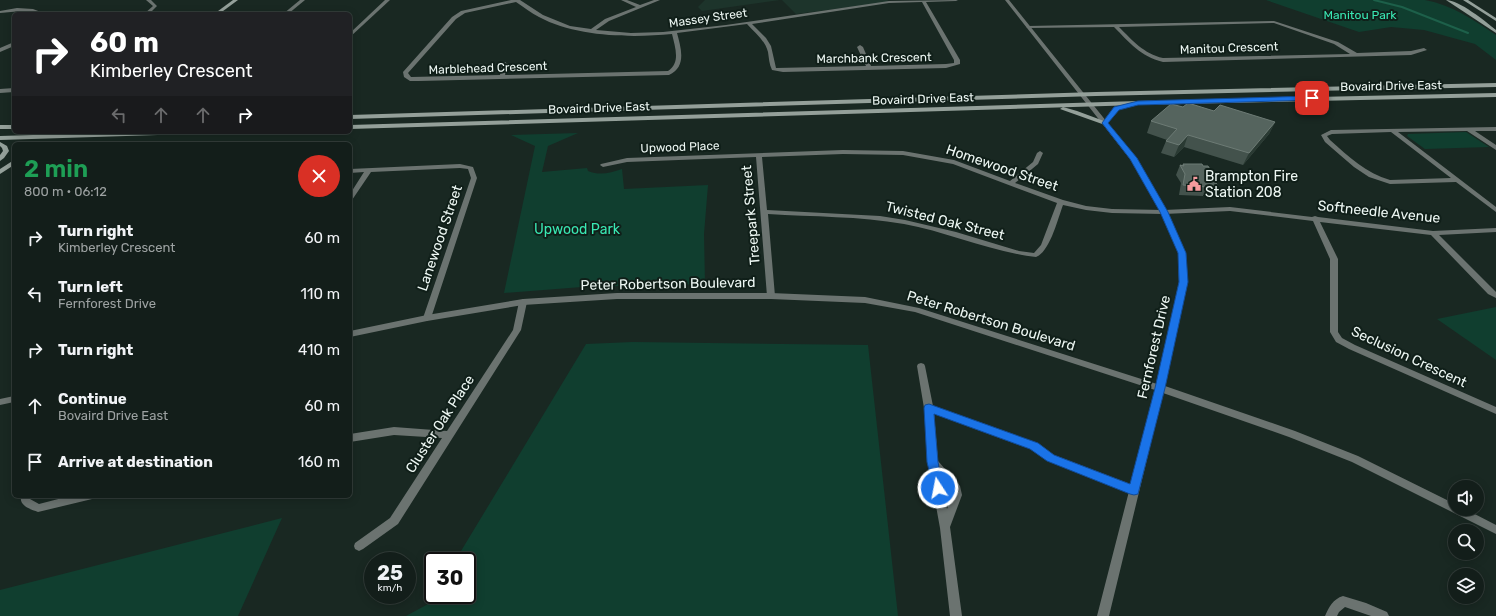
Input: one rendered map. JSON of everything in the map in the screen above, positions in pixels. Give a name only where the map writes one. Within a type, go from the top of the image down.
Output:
[{"type":"main road","points":[[219,12],[236,0]]},
{"type":"main road","points":[[1448,0],[1473,15],[1496,32]]},
{"type":"main road","points":[[1465,0],[1496,20]]},
{"type":"main road","name":"Bovaird Drive East","points":[[352,117],[1084,95],[1496,85]]},
{"type":"main road","name":"Bovaird Drive East","points":[[352,127],[1138,103],[1496,95]]},
{"type":"main road","points":[[1034,106],[1074,111],[1105,123],[1116,108],[1138,103]]},
{"type":"main road","points":[[0,127],[12,126]]},
{"type":"main road","points":[[25,142],[37,134]]},
{"type":"main road","points":[[43,142],[54,134]]},
{"type":"main road","points":[[0,138],[120,134]]},
{"type":"main road","points":[[0,144],[7,148],[6,152],[0,159]]},
{"type":"main road","points":[[0,159],[12,151]]},
{"type":"main road","points":[[0,172],[12,163]]},
{"type":"street","points":[[148,0],[155,6],[148,12]]},
{"type":"street","points":[[288,12],[303,0]]},
{"type":"street","points":[[352,34],[388,0]]},
{"type":"street","name":"Massey Street","points":[[517,0],[533,12],[555,22],[593,30],[632,34],[674,33],[890,2],[956,0]]},
{"type":"street","name":"Marblehead Crescent","points":[[517,0],[463,12],[454,18],[405,73],[406,76],[410,79],[415,79],[669,73],[676,70],[679,66],[678,47],[674,33]]},
{"type":"street","points":[[623,0],[640,7]]},
{"type":"street","points":[[593,30],[607,20],[658,0]]},
{"type":"street","name":"Marchbank Crescent","points":[[748,22],[765,40],[770,50],[772,66],[774,69],[946,66],[957,64],[957,60],[923,0]]},
{"type":"street","name":"Fernforest Drive","points":[[1007,0],[1133,158],[1164,212],[1182,253],[1183,282],[1160,388],[1103,616]]},
{"type":"street","points":[[0,12],[27,8],[40,12]]},
{"type":"street","name":"Manitou Crescent","points":[[1028,27],[1274,22],[1336,43],[1356,55]]},
{"type":"street","name":"Manitou Crescent","points":[[1115,25],[1143,53],[1163,60],[1411,53],[1424,50]]},
{"type":"street","points":[[0,50],[12,45]]},
{"type":"street","points":[[860,47],[869,67]]},
{"type":"street","points":[[502,77],[505,64]]},
{"type":"street","points":[[0,91],[12,90]]},
{"type":"street","points":[[1467,129],[1496,148]]},
{"type":"street","points":[[1457,180],[1390,182],[1379,180],[1365,173],[1327,141],[1324,135],[1331,132],[1496,129]]},
{"type":"street","points":[[1392,130],[1496,210]]},
{"type":"street","name":"Homewood Street","points":[[759,155],[843,152],[903,153],[954,162],[1061,202],[1086,208],[1112,212],[1164,212]]},
{"type":"street","points":[[1011,183],[1036,163],[1040,153]]},
{"type":"street","name":"Upwood Place","points":[[603,165],[627,160],[759,155]]},
{"type":"street","name":"Treepark Street","points":[[759,155],[771,296]]},
{"type":"street","name":"Lanewood Street","points":[[352,171],[460,166],[470,168],[474,178],[427,318]]},
{"type":"street","points":[[352,196],[368,171]]},
{"type":"street","name":"Twisted Oak Street","points":[[764,212],[880,218],[899,221],[953,234],[1018,253],[1036,255],[1044,246],[1061,202]]},
{"type":"street","name":"Softneedle Avenue","points":[[1164,212],[1230,209],[1433,233],[1496,230]]},
{"type":"street","name":"Seclusion Crescent","points":[[1314,218],[1334,259],[1334,332],[1339,340],[1496,411]]},
{"type":"street","points":[[1433,233],[1490,292],[1496,295]]},
{"type":"street","name":"Peter Robertson Boulevard","points":[[352,334],[427,318],[523,302],[617,296],[771,296],[865,300],[916,310],[1160,388],[1326,446],[1448,505]]},
{"type":"street","name":"Cluster Oak Place","points":[[359,546],[394,521],[517,330],[523,302]]},
{"type":"street","points":[[921,366],[929,408],[933,462],[945,528],[956,616]]},
{"type":"street","points":[[0,402],[12,399]]},
{"type":"street","points":[[929,408],[1034,446],[1051,458],[1134,490]]},
{"type":"street","points":[[352,438],[394,431],[449,435]]},
{"type":"street","points":[[933,462],[956,489],[957,495],[946,520],[945,528]]},
{"type":"street","points":[[26,498],[25,501],[38,508],[80,498]]},
{"type":"street","name":"Peter Robertson Boulevard","points":[[1469,516],[1496,530]]},
{"type":"street","points":[[1331,616],[1335,608],[1344,601],[1366,608],[1383,616]]},
{"type":"shaded area","points":[[705,0],[780,0],[702,11],[698,7]]},
{"type":"shaded area","points":[[782,0],[887,0],[890,2],[796,14]]},
{"type":"green space","name":"Manitou Park","points":[[1266,0],[1425,0],[1435,2],[1454,9],[1496,35],[1496,60],[1475,44],[1424,30],[1391,27],[1359,32]]},
{"type":"green space","points":[[1466,132],[1489,147],[1425,149],[1407,136],[1408,134]]},
{"type":"green space","name":"Upwood Park","points":[[578,133],[548,146],[542,172],[587,168],[588,171],[592,173],[601,174],[622,169],[624,189],[708,185],[704,234],[705,284],[582,287],[504,293],[535,146],[511,135]]},
{"type":"green space","points":[[1496,307],[1496,360],[1437,319]]},
{"type":"green space","points":[[633,342],[868,345],[898,616],[406,616],[428,604],[476,604],[476,552],[460,552],[586,344]]},
{"type":"green space","points":[[282,518],[238,616],[0,616],[0,590]]},
{"type":"building","points":[[1188,103],[1214,111],[1220,105],[1275,122],[1249,153],[1188,135],[1179,145],[1166,141],[1177,129],[1151,121],[1171,104],[1183,107]]},
{"type":"building","points":[[1183,164],[1202,164],[1203,166],[1208,166],[1214,176],[1211,176],[1218,186],[1206,185],[1207,187],[1183,185],[1185,174],[1180,165],[1184,166]]},
{"type":"waterway","points":[[1374,0],[1402,7],[1468,33]]},
{"type":"place","name":"Brampton Fire Station 208","points":[[1194,184]]},
{"type":"route","points":[[938,488],[933,462],[929,408],[1034,446],[1051,458],[1134,490],[1160,388],[1183,282],[1182,253],[1164,212],[1133,158],[1105,123],[1116,108],[1138,103],[1312,98]]}]
